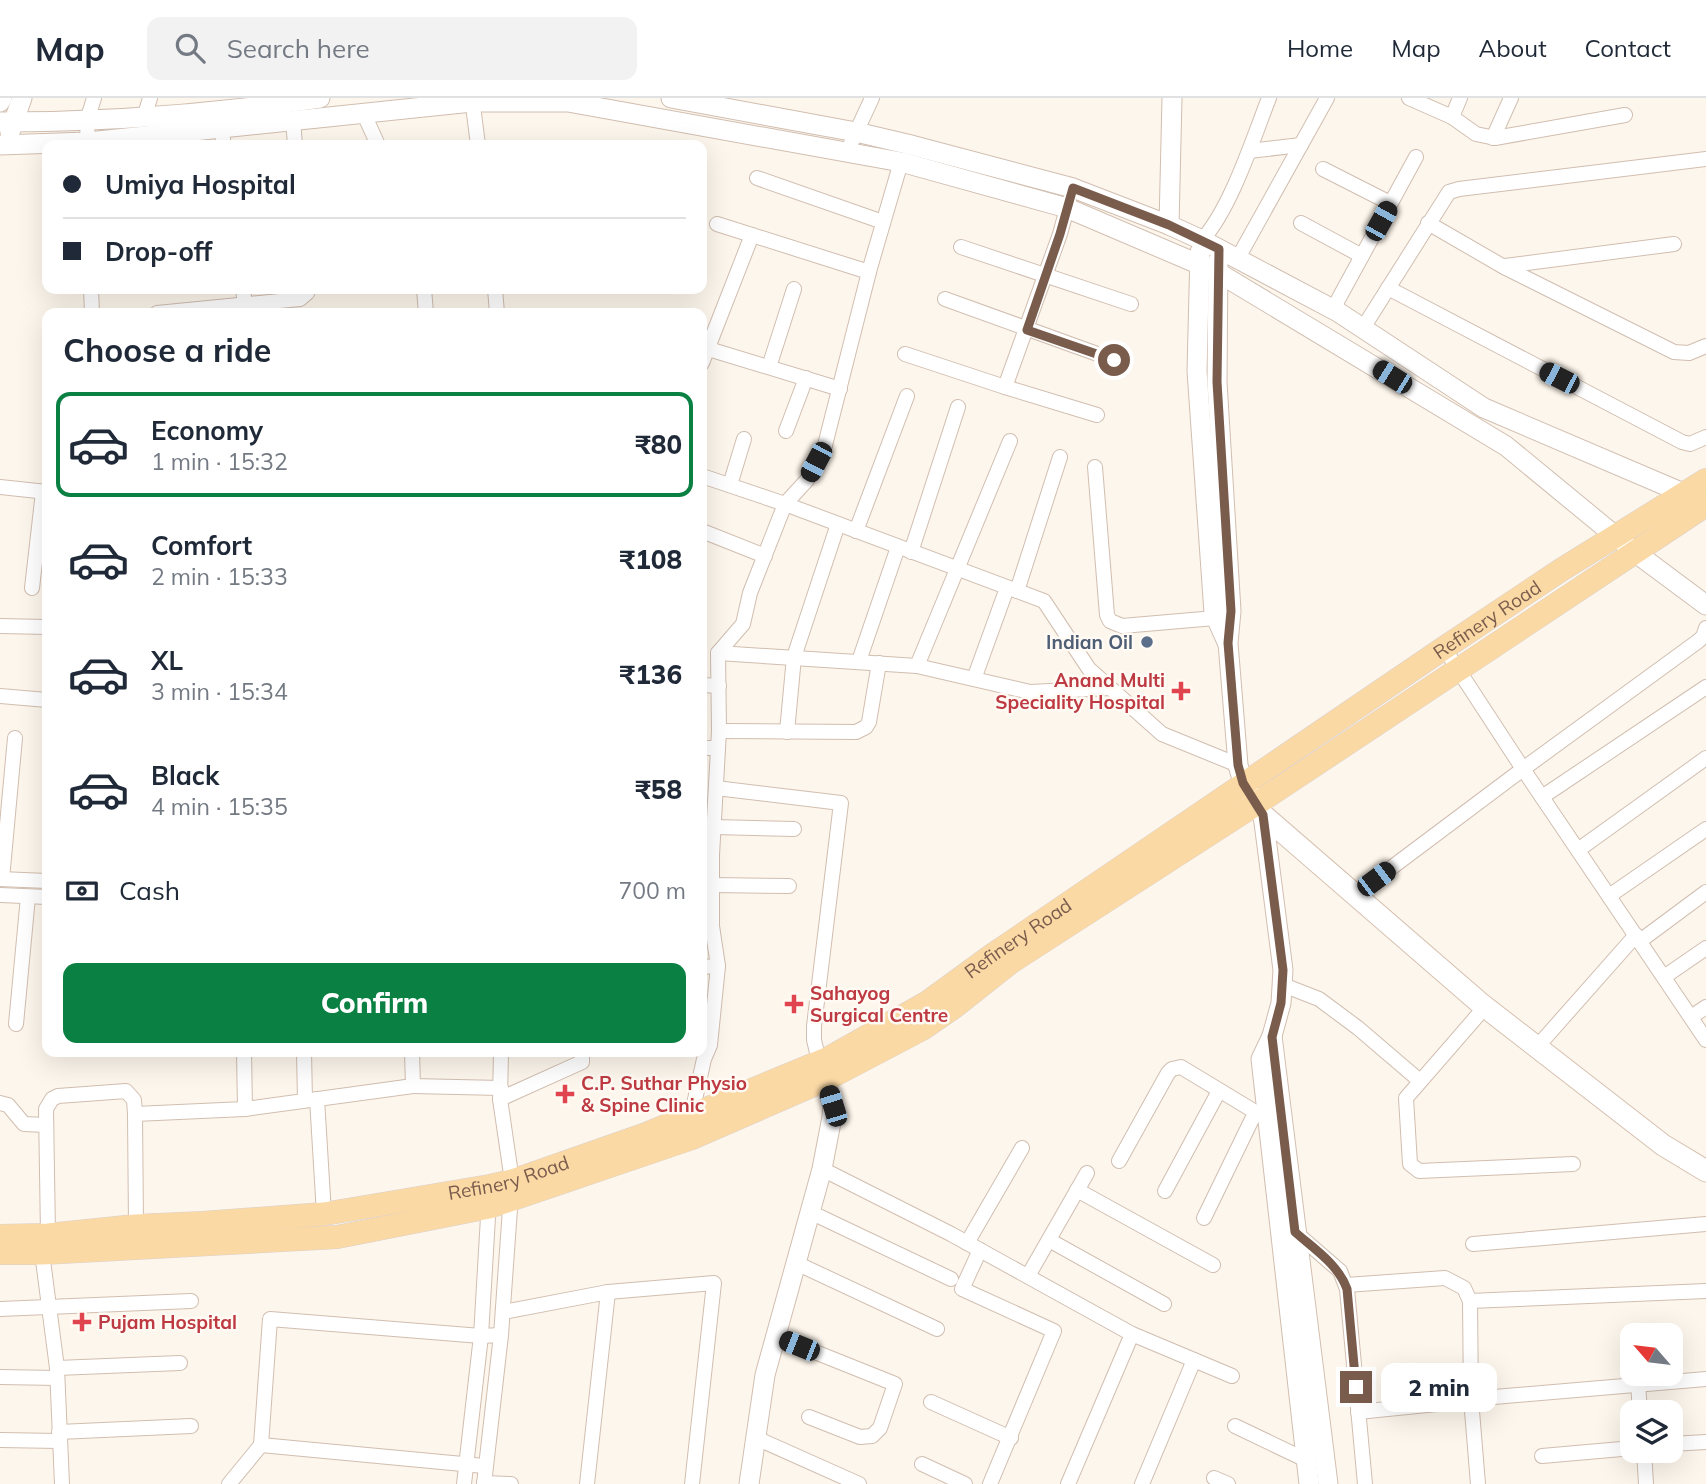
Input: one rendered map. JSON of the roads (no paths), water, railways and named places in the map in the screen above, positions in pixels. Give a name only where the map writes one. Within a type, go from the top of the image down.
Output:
[{"type":"main road","name":"Refinery Road","points":[[0,1253],[44,1241],[136,1226],[324,1214],[501,1194],[692,1113],[822,1071],[928,1002],[1241,774],[1444,648],[1561,570],[1617,538],[1701,496]]},
{"type":"main road","name":"Refinery Road","points":[[0,1236],[44,1241],[337,1237],[501,1194],[696,1137],[822,1071],[922,1029],[1011,962],[1260,809],[1457,668],[1636,553],[1701,496]]},
{"type":"main road","points":[[1241,774],[1260,809],[1485,1007],[1663,1145],[1706,1171]]},
{"type":"street","points":[[22,98],[8,122],[1,147],[42,146]]},
{"type":"street","points":[[88,140],[87,121],[94,98]]},
{"type":"street","points":[[145,118],[150,98]]},
{"type":"street","points":[[8,122],[145,118],[199,106],[320,98]]},
{"type":"street","points":[[670,120],[673,98],[856,132],[1073,188],[1169,225],[1212,238],[1238,258],[1333,309],[1484,408],[1701,496]]},
{"type":"street","points":[[848,152],[872,98]]},
{"type":"street","points":[[1169,225],[1172,98]]},
{"type":"street","points":[[1228,643],[1215,618],[1197,371],[1199,262],[1212,238],[1269,98]]},
{"type":"street","points":[[1238,258],[1327,98]]},
{"type":"street","points":[[1409,98],[1452,117],[1476,134],[1493,138],[1625,115]]},
{"type":"street","points":[[1452,117],[1460,98]]},
{"type":"street","points":[[1493,138],[1511,98]]},
{"type":"street","points":[[472,100],[477,140]]},
{"type":"street","points":[[156,140],[223,136],[293,120],[472,100],[568,102],[901,162],[1068,208],[1199,262],[1506,446],[1617,538],[1706,605]]},
{"type":"street","points":[[363,112],[376,140]]},
{"type":"street","points":[[293,120],[295,140]]},
{"type":"street","points":[[1249,151],[1301,145]]},
{"type":"street","points":[[1333,309],[1416,157]]},
{"type":"street","points":[[1363,328],[1445,196],[1454,190],[1706,159]]},
{"type":"street","points":[[707,1052],[718,966],[709,877],[714,827],[708,808],[716,788],[719,732],[718,653],[743,624],[750,593],[785,504],[807,480],[825,445],[869,272],[901,162]]},
{"type":"street","points":[[1323,169],[1391,203]]},
{"type":"street","points":[[757,178],[883,222]]},
{"type":"street","points":[[1005,387],[1046,275],[1073,188]]},
{"type":"street","points":[[1301,223],[1362,256]]},
{"type":"street","points":[[1428,223],[1504,267],[1674,352],[1689,353],[1706,346]]},
{"type":"street","points":[[717,224],[869,272]]},
{"type":"street","points":[[707,340],[752,235]]},
{"type":"street","points":[[1212,238],[1217,272],[1217,382],[1231,611],[1228,643],[1241,774]]},
{"type":"street","points":[[1504,267],[1674,244]]},
{"type":"street","points":[[961,247],[1131,304]]},
{"type":"street","points":[[1388,288],[1682,442],[1690,444],[1706,437]]},
{"type":"street","points":[[769,367],[794,289]]},
{"type":"street","points":[[244,294],[245,305]]},
{"type":"street","points":[[212,308],[300,299],[306,294]]},
{"type":"street","points":[[945,299],[1114,360]]},
{"type":"street","points":[[707,348],[840,389]]},
{"type":"street","points":[[905,354],[1097,415]]},
{"type":"street","points":[[786,431],[806,378]]},
{"type":"street","points":[[856,531],[907,397]]},
{"type":"street","points":[[859,661],[958,407]]},
{"type":"street","points":[[730,485],[744,439]]},
{"type":"street","points":[[917,666],[1010,441]]},
{"type":"street","points":[[974,679],[1012,589],[1060,457]]},
{"type":"street","points":[[1095,467],[1107,615],[1110,621],[1122,626],[1215,618]]},
{"type":"street","points":[[707,478],[1044,601],[1088,669],[1162,734],[1241,774]]},
{"type":"street","points":[[0,487],[42,492]]},
{"type":"street","points":[[32,588],[42,514]]},
{"type":"street","points":[[786,732],[794,657],[838,524]]},
{"type":"street","points":[[707,533],[765,556]]},
{"type":"street","points":[[0,626],[42,627]]},
{"type":"street","points":[[1355,895],[1697,642],[1706,628]]},
{"type":"street","points":[[1444,648],[1706,1040]]},
{"type":"street","points":[[718,653],[917,666],[1030,692],[1110,688]]},
{"type":"street","points":[[719,732],[862,730],[869,722],[879,663]]},
{"type":"street","points":[[707,685],[719,686]]},
{"type":"street","points":[[1542,797],[1706,687]]},
{"type":"street","points":[[0,696],[42,700]]},
{"type":"street","points":[[15,738],[1,879],[42,881]]},
{"type":"street","points":[[707,748],[718,748]]},
{"type":"street","points":[[1578,850],[1706,758]]},
{"type":"street","points":[[716,788],[841,803],[814,1026],[814,1040],[833,1106],[822,1169],[765,1375],[749,1484]]},
{"type":"street","points":[[1260,809],[1283,970],[1281,1003],[1272,1037],[1261,1059],[1261,1116],[1290,1254],[1328,1484]]},
{"type":"street","points":[[714,827],[794,828]]},
{"type":"street","points":[[1609,895],[1706,829]]},
{"type":"street","points":[[709,877],[789,886]]},
{"type":"street","points":[[1537,1047],[1638,938],[1706,892]]},
{"type":"street","points":[[0,895],[42,897]]},
{"type":"street","points":[[16,1024],[29,897]]},
{"type":"street","points":[[1664,977],[1706,948]]},
{"type":"street","points":[[707,967],[718,966]]},
{"type":"street","points":[[1283,985],[1319,999],[1420,1081]]},
{"type":"street","points":[[1485,1007],[1408,1094],[1405,1104],[1410,1164],[1415,1169],[1573,1164]]},
{"type":"street","points":[[1691,1017],[1706,1007]]},
{"type":"street","points":[[1272,1037],[1295,1232],[1290,1254],[1309,1484]]},
{"type":"street","points":[[244,1057],[245,1108]]},
{"type":"street","points":[[305,1057],[324,1214]]},
{"type":"street","points":[[412,1057],[413,1086]]},
{"type":"street","points":[[501,1057],[503,1312],[484,1483],[511,1484]]},
{"type":"street","points":[[135,1114],[245,1108],[413,1086],[500,1093],[582,1062],[582,1057]]},
{"type":"street","points":[[696,1137],[692,1113],[705,1057]]},
{"type":"street","points":[[1118,1161],[1172,1069],[1181,1067],[1261,1116]]},
{"type":"street","points":[[62,1484],[57,1373],[48,1306],[44,1241],[46,1109],[48,1103],[58,1096],[126,1091],[134,1100],[136,1226]]},
{"type":"street","points":[[1165,1191],[1219,1091]]},
{"type":"street","points":[[0,1102],[13,1109],[24,1124],[46,1125]]},
{"type":"street","points":[[1204,1218],[1261,1116]]},
{"type":"street","points":[[990,1484],[1054,1331],[962,1289],[974,1246],[1022,1148]]},
{"type":"street","points":[[822,1169],[974,1246],[1132,1334],[1232,1376]]},
{"type":"street","points":[[1028,1276],[1087,1173]]},
{"type":"street","points":[[1077,1190],[1213,1265]]},
{"type":"street","points":[[464,1484],[501,1194]]},
{"type":"street","points":[[810,1212],[951,1279]]},
{"type":"street","points":[[1473,1244],[1706,1224]]},
{"type":"street","points":[[1295,1232],[1340,1271],[1346,1285],[1365,1484]]},
{"type":"street","points":[[1049,1240],[1164,1304]]},
{"type":"street","points":[[796,1263],[937,1329]]},
{"type":"street","points":[[1346,1285],[1445,1278],[1464,1288],[1470,1301],[1472,1399],[1478,1484]]},
{"type":"street","points":[[503,1312],[608,1293],[714,1283],[692,1484]]},
{"type":"street","points":[[1470,1301],[1706,1291]]},
{"type":"street","points":[[587,1484],[608,1293]]},
{"type":"street","points":[[0,1310],[191,1301]]},
{"type":"street","points":[[229,1484],[261,1445],[271,1319],[481,1336],[501,1335]]},
{"type":"street","points":[[1068,1484],[1132,1334]]},
{"type":"street","points":[[775,1336],[895,1384],[880,1427],[872,1436],[860,1437],[809,1417]]},
{"type":"street","points":[[1142,1484],[1194,1360]]},
{"type":"street","points":[[0,1377],[180,1363]]},
{"type":"street","points":[[1684,1380],[1706,1379]]},
{"type":"street","points":[[1472,1399],[1620,1385]]},
{"type":"street","points":[[931,1402],[1011,1438]]},
{"type":"street","points":[[1358,1412],[1437,1404]]},
{"type":"street","points":[[0,1440],[191,1426]]},
{"type":"street","points":[[1235,1426],[1306,1460]]},
{"type":"street","points":[[756,1438],[859,1484]]},
{"type":"street","points":[[1683,1443],[1706,1442]]},
{"type":"street","points":[[261,1445],[484,1466]]},
{"type":"street","points":[[1542,1456],[1620,1449]]},
{"type":"street","points":[[1645,1463],[1646,1484]]},
{"type":"street","points":[[922,1464],[965,1484]]},
{"type":"street","points":[[1214,1478],[1228,1484]]},
{"type":"place","name":"Indian Oil","points":[[1147,642]]},
{"type":"place","name":"Anand Multi Speciality Hospital","points":[[1181,691]]},
{"type":"place","name":"Sahayog Surgical Centre","points":[[794,1004]]},
{"type":"place","name":"C.P. Suthar Physio & Spine Clinic","points":[[565,1094]]},
{"type":"place","name":"Pujam Hospital","points":[[82,1322]]}]
